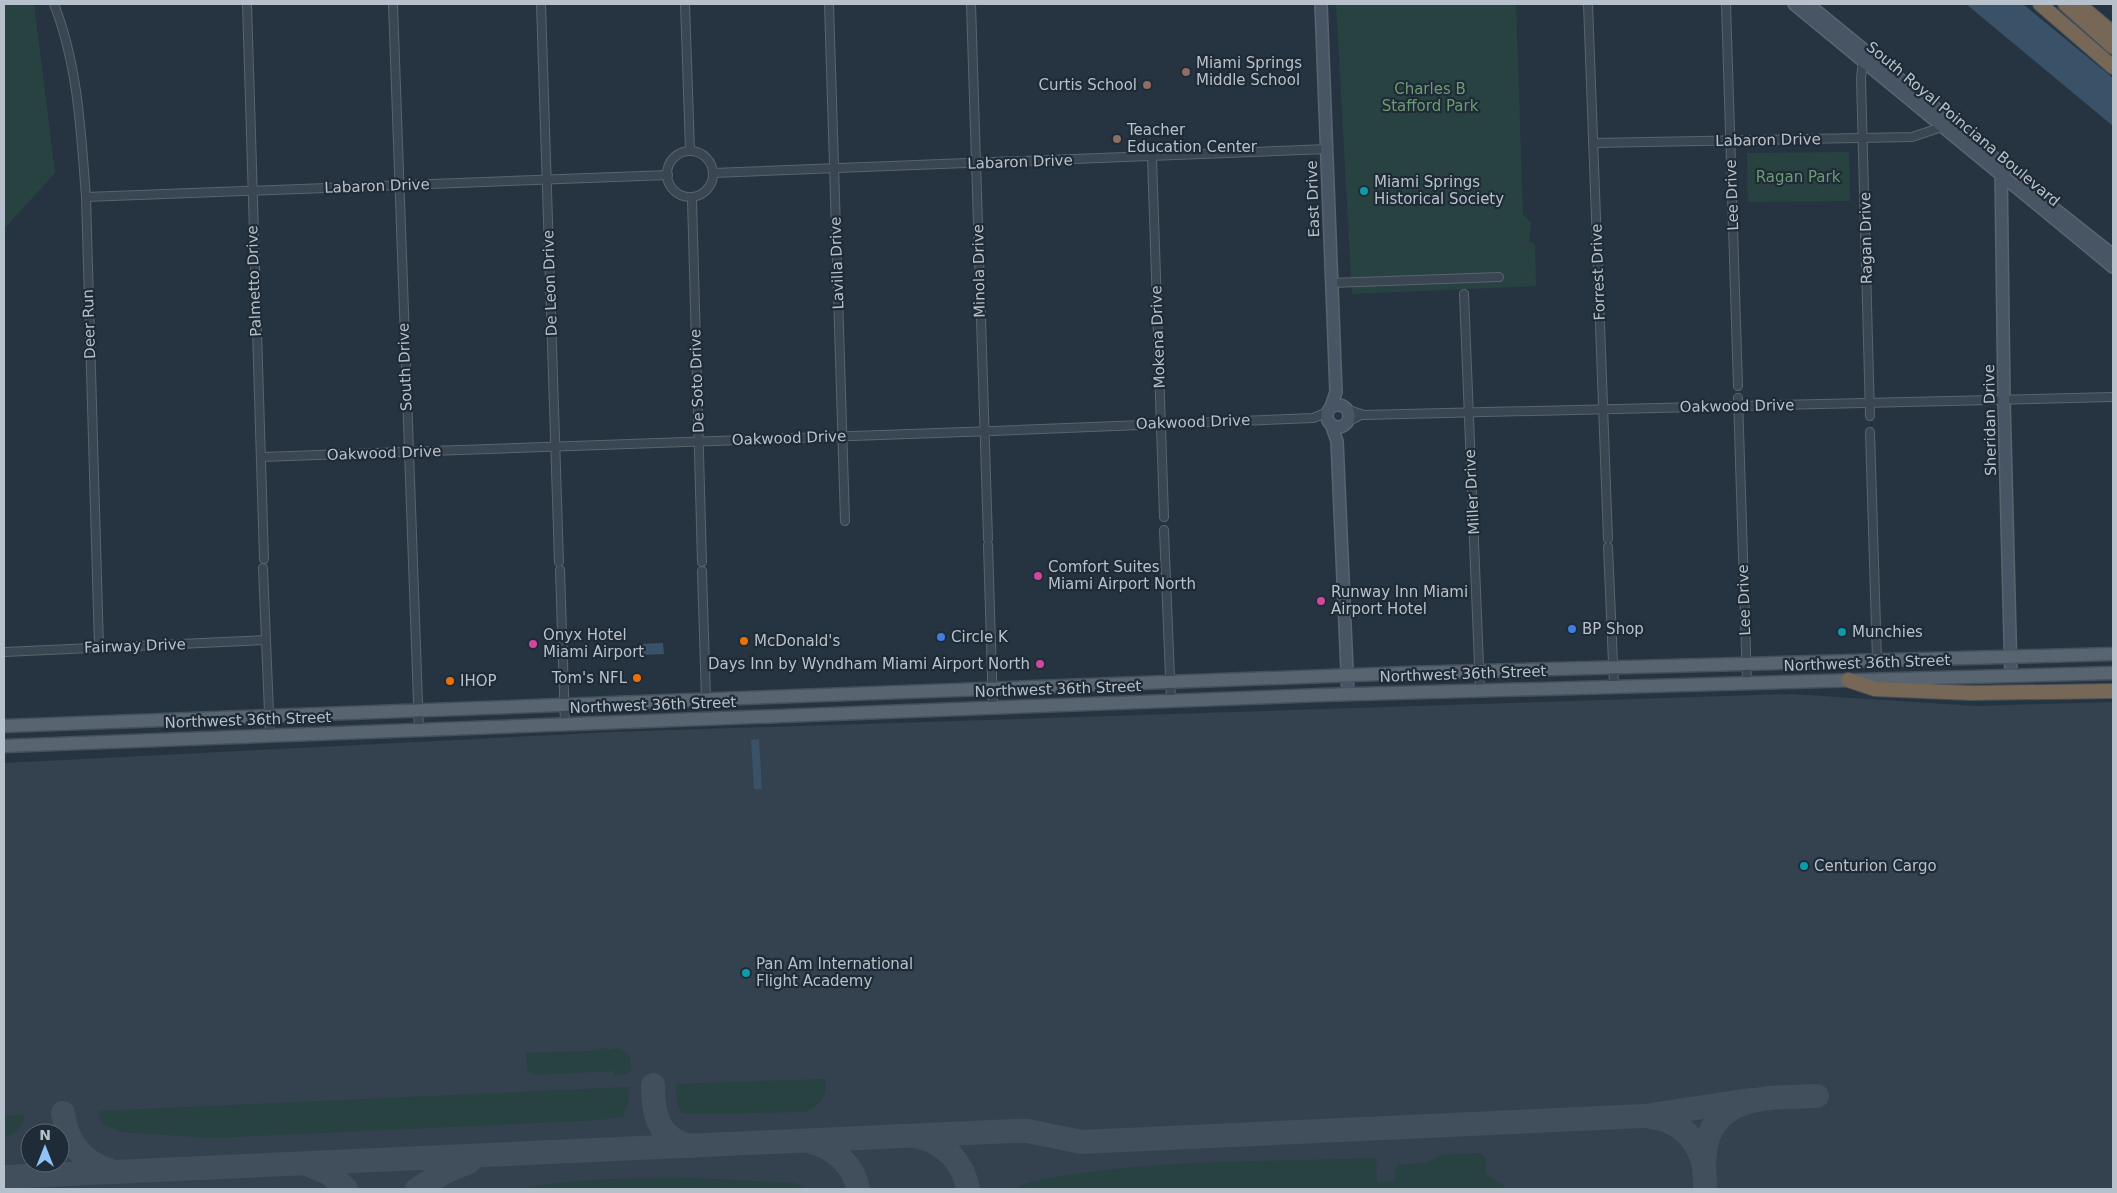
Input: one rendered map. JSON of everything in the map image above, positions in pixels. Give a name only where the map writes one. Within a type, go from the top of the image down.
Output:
[{"type":"highway","points":[[2040,4],[2113,67]]},
{"type":"highway","points":[[2065,4],[2113,47]]},
{"type":"highway","points":[[2078,4],[2113,33]]},
{"type":"highway","points":[[1844,680],[1875,689],[1994,693],[2113,691]]},
{"type":"main road","name":"Northwest 36th Street","points":[[4,726],[1480,670],[2113,654]]},
{"type":"main road","points":[[1844,680],[1860,676],[1871,670],[1877,660]]},
{"type":"main road","name":"Northwest 36th Street","points":[[4,746],[1348,694],[2113,673]]},
{"type":"main road","points":[[820,695],[821,714]]},
{"type":"main road","points":[[656,721],[669,713],[699,710],[706,699]]},
{"type":"street","name":"Deer Run","points":[[54,4],[63,26],[72,69],[81,127],[86,196],[99,647]]},
{"type":"street","name":"Palmetto Drive","points":[[247,4],[251,192],[264,559]]},
{"type":"street","name":"South Drive","points":[[393,4],[419,730]]},
{"type":"street","name":"De Leon Drive","points":[[541,4],[565,724]]},
{"type":"street","points":[[685,4],[690,150]]},
{"type":"street","name":"Lavilla Drive","points":[[829,4],[845,522]]},
{"type":"street","name":"Minola Drive","points":[[971,4],[993,708]]},
{"type":"street","name":"East Drive","points":[[1320,4],[1336,392],[1330,416]]},
{"type":"street","name":"Forrest Drive","points":[[1588,4],[1614,686]]},
{"type":"street","name":"Lee Drive","points":[[1726,4],[1738,386]]},
{"type":"street","name":"South Royal Poinciana Boulevard","points":[[1794,4],[1942,127],[2113,255]]},
{"type":"street","name":"South Royal Poinciana Boulevard","points":[[1808,4],[1962,130],[2001,170],[2113,267]]},
{"type":"street","name":"Ragan Drive","points":[[1863,61],[1861,78],[1870,416]]},
{"type":"street","name":"Labaron Drive","points":[[1593,143],[1912,137],[1942,127]]},
{"type":"street","name":"Labaron Drive","points":[[712,173],[1327,149]]},
{"type":"street","points":[[690,150],[701,152],[706,157],[712,173],[710,185],[705,193],[692,199],[685,198],[671,188],[668,175],[673,159],[680,152],[690,150]]},
{"type":"street","name":"Mokena Drive","points":[[1152,157],[1164,517]]},
{"type":"street","name":"Sheridan Drive","points":[[2001,170],[2004,400],[2011,676]]},
{"type":"street","name":"Labaron Drive","points":[[86,196],[251,192],[668,175]]},
{"type":"street","name":"De Soto Drive","points":[[692,199],[706,699]]},
{"type":"street","points":[[1332,283],[1498,277]]},
{"type":"street","name":"Miller Drive","points":[[1464,294],[1480,690]]},
{"type":"street","name":"East Drive","points":[[1336,392],[1345,408]]},
{"type":"street","name":"Oakwood Drive","points":[[1345,424],[1361,416],[2113,397]]},
{"type":"street","name":"Lee Drive","points":[[1738,398],[1747,683]]},
{"type":"street","points":[[1337,441],[1349,415],[1345,408],[1337,405],[1330,416],[1337,441],[1348,694]]},
{"type":"street","name":"Oakwood Drive","points":[[1345,408],[1361,416]]},
{"type":"street","points":[[1330,416],[1337,427],[1345,424]]},
{"type":"street","name":"Oakwood Drive","points":[[260,458],[984,432],[1330,416]]},
{"type":"street","points":[[1870,432],[1877,660]]},
{"type":"street","points":[[1164,530],[1171,701]]},
{"type":"street","points":[[263,568],[270,736]]},
{"type":"street","name":"Fairway Drive","points":[[4,652],[266,640]]},
{"type":"shaded area","points":[[1966,4],[2023,4],[2113,78],[2113,126]]},
{"type":"shaded area","points":[[663,643],[664,654],[641,655],[640,644]]},
{"type":"shaded area","points":[[1791,694],[1976,706],[2113,702],[2113,1189],[4,1189],[4,763],[612,732]]},
{"type":"shaded area","points":[[759,739],[762,789],[754,789],[751,740]]},
{"type":"green space","points":[[4,4],[34,4],[55,173],[4,229]]},
{"type":"green space","name":"Charles B Stafford Park","points":[[1336,4],[1516,4],[1523,214],[1531,223],[1529,241],[1535,245],[1536,286],[1352,294]]},
{"type":"green space","name":"Ragan Park","points":[[1849,152],[1850,201],[1748,202],[1747,153]]},
{"type":"green space","points":[[616,1047],[627,1053],[630,1057],[631,1071],[628,1071],[628,1074],[615,1075],[613,1071],[535,1075],[527,1070],[526,1053],[594,1051],[605,1048],[611,1050]]},
{"type":"green space","points":[[825,1079],[826,1085],[822,1100],[804,1112],[691,1114],[682,1113],[677,1103],[676,1084]]},
{"type":"green space","points":[[629,1087],[628,1104],[623,1116],[600,1120],[213,1138],[121,1132],[106,1126],[99,1119],[100,1111]]},
{"type":"green space","points":[[23,1115],[24,1119],[20,1123],[18,1131],[4,1137],[4,1116]]},
{"type":"green space","points":[[1480,1153],[1485,1157],[1486,1174],[1506,1189],[1016,1189],[1052,1177],[1112,1169],[1187,1163],[1376,1158],[1377,1182],[1395,1181],[1395,1170],[1399,1165],[1426,1163],[1441,1155]]},
{"type":"green space","points":[[690,1178],[795,1183],[805,1189],[524,1189],[565,1182]]},
{"type":"taxiway","points":[[653,1085],[656,1116],[664,1132],[680,1143],[691,1146]]},
{"type":"taxiway","points":[[1705,1189],[1705,1151],[1710,1132],[1720,1118],[1732,1108],[1764,1099],[1817,1096]]},
{"type":"taxiway","points":[[4,1177],[1013,1131],[1028,1131],[1081,1142],[1644,1116],[1750,1100]]},
{"type":"taxiway","points":[[63,1113],[68,1133],[78,1150],[84,1157],[111,1171]]},
{"type":"taxiway","points":[[1651,1117],[1670,1122],[1686,1133],[1697,1147],[1704,1166]]},
{"type":"taxiway","points":[[919,1137],[937,1144],[952,1156],[962,1171],[968,1189]]},
{"type":"taxiway","points":[[811,1142],[827,1148],[842,1159],[852,1173],[858,1189]]},
{"type":"taxiway","points":[[417,1189],[445,1172],[469,1162]]},
{"type":"taxiway","points":[[309,1165],[330,1174],[346,1189]]},
{"type":"place","name":"Miami Springs Middle School","points":[[1186,72]]},
{"type":"place","name":"Curtis School","points":[[1147,85]]},
{"type":"place","name":"Teacher Education Center","points":[[1117,139]]},
{"type":"place","name":"Miami Springs Historical Society","points":[[1364,191]]},
{"type":"place","name":"Comfort Suites Miami Airport North","points":[[1038,576]]},
{"type":"place","name":"Runway Inn Miami Airport Hotel","points":[[1321,601]]},
{"type":"place","name":"BP Shop","points":[[1572,629]]},
{"type":"place","name":"Munchies","points":[[1842,632]]},
{"type":"place","name":"Circle K","points":[[941,637]]},
{"type":"place","name":"McDonald's","points":[[744,641]]},
{"type":"place","name":"Onyx Hotel Miami Airport","points":[[533,644]]},
{"type":"place","name":"Days Inn by Wyndham Miami Airport North","points":[[1040,664]]},
{"type":"place","name":"Tom's NFL","points":[[637,678]]},
{"type":"place","name":"IHOP","points":[[450,681]]},
{"type":"place","name":"Centurion Cargo","points":[[1804,866]]},
{"type":"place","name":"Pan Am International Flight Academy","points":[[746,973]]}]
